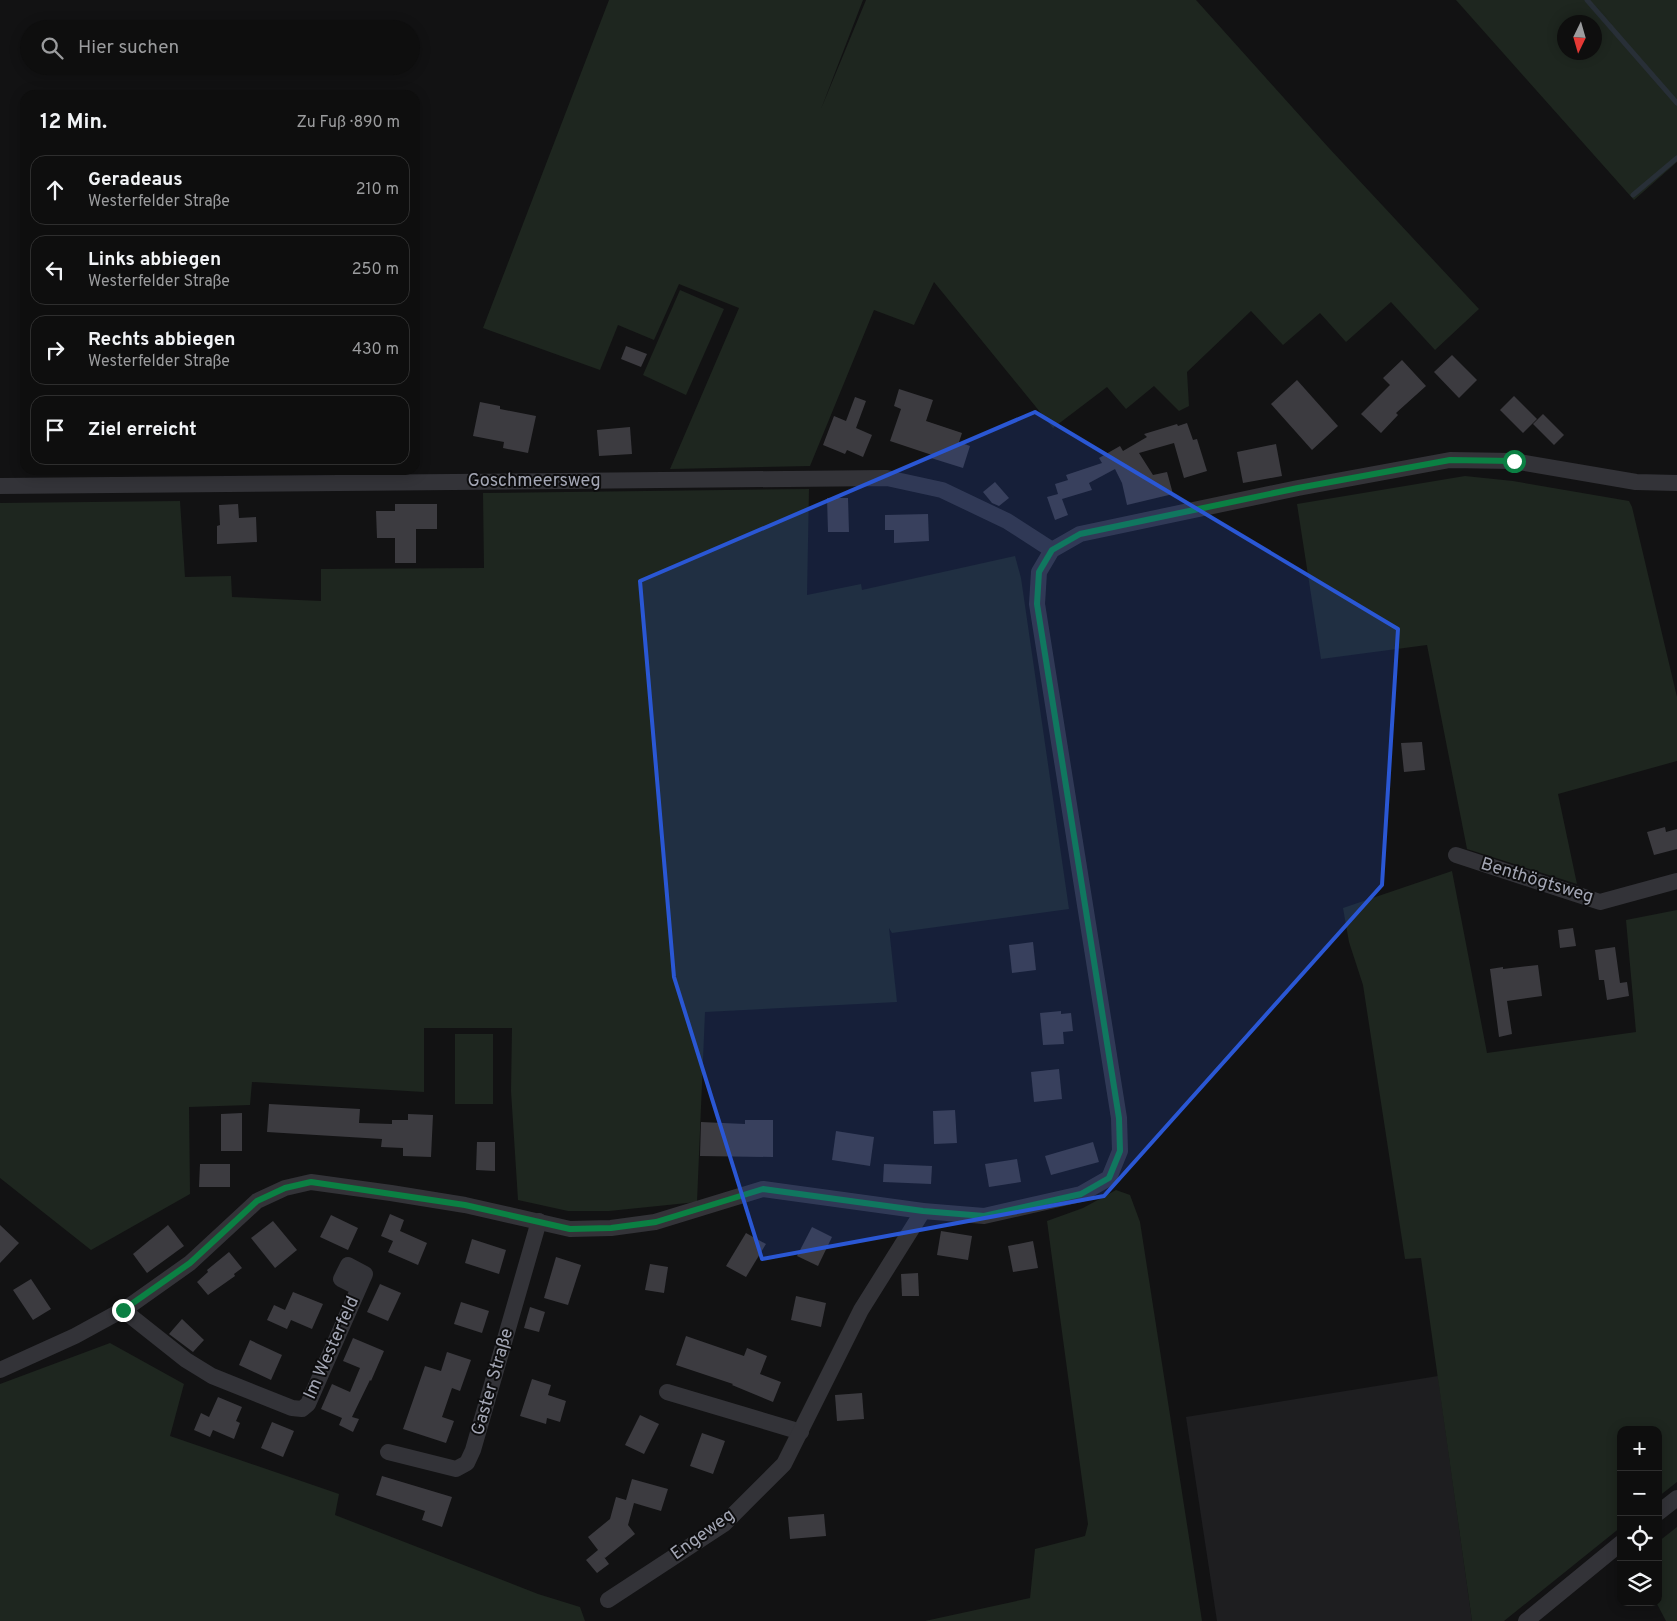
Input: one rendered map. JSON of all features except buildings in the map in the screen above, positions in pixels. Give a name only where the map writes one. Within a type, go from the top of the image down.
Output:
[{"type":"street","points":[[0,1370],[75,1336],[123,1310],[190,1263],[257,1201],[285,1188],[311,1182],[465,1205],[570,1229],[611,1228],[656,1222],[763,1189],[923,1211],[984,1216],[1081,1194],[1109,1178],[1120,1151],[1119,1118],[1037,604],[1039,572],[1052,550],[1080,534],[1298,488],[1450,460],[1514,461],[1636,482],[1677,483]]},
{"type":"street","name":"Goschmeersweg","points":[[0,486],[888,478],[942,490],[1007,521],[1052,550]]},
{"type":"street","name":"Benthögtsweg","points":[[1456,856],[1600,902],[1677,881]]},
{"type":"street","name":"Engeweg","points":[[608,1600],[724,1524],[784,1464],[861,1310],[923,1211]]},
{"type":"street","name":"Gaster Straße","points":[[388,1452],[456,1468],[467,1463],[473,1450],[539,1222]]},
{"type":"street","name":"Im Westerfeld","points":[[123,1310],[186,1360],[212,1376],[292,1408],[302,1409],[308,1404],[359,1288]]},
{"type":"street","points":[[667,1392],[801,1432]]},
{"type":"street","points":[[1662,1510],[1677,1498]]},
{"type":"street","points":[[1526,1621],[1617,1546]]},
{"type":"highlighted area","points":[[1035,412],[1398,629],[1382,885],[1104,1196],[762,1259],[674,977],[640,581]]},
{"type":"shaded area","points":[[609,0],[863,0],[821,109],[866,0],[1196,0],[1328,147],[1479,309],[1435,350],[1391,302],[1346,342],[1320,313],[1283,345],[1251,311],[1187,372],[1189,406],[1179,411],[1154,386],[1126,409],[1107,387],[1053,428],[934,282],[914,325],[874,310],[810,466],[670,469],[739,308],[679,284],[654,340],[618,325],[600,370],[483,328]]},
{"type":"shaded area","points":[[1456,0],[1677,0],[1677,162],[1634,200]]},
{"type":"shaded area","points":[[680,290],[724,309],[686,395],[643,375]]},
{"type":"shaded area","points":[[1465,476],[1513,481],[1629,501],[1632,507],[1677,697],[1677,761],[1558,794],[1577,884],[1467,849],[1427,645],[1321,659],[1297,504]]},
{"type":"shaded area","points":[[809,489],[807,595],[861,584],[862,590],[1015,556],[1021,578],[1069,909],[892,933],[889,928],[897,1002],[705,1012],[697,1202],[609,1211],[568,1211],[518,1200],[511,1091],[512,1028],[424,1028],[424,1092],[252,1082],[250,1105],[189,1107],[190,1194],[91,1250],[0,1178],[0,503],[180,501],[185,577],[231,576],[232,597],[321,601],[321,569],[484,568],[483,493]]},
{"type":"shaded area","points":[[1452,871],[1487,1053],[1636,1032],[1626,920],[1677,910],[1677,1482],[1662,1494],[1662,1426],[1617,1426],[1617,1530],[1504,1621],[1472,1621],[1421,1258],[1405,1259],[1363,985],[1349,942],[1343,908]]},
{"type":"shaded area","points":[[455,1034],[493,1034],[493,1104],[455,1104]]},
{"type":"shaded area","points":[[1116,1190],[1130,1195],[1140,1222],[1202,1621],[925,1621],[1030,1598],[1035,1549],[1085,1536],[1088,1524],[1047,1221],[1083,1208]]},
{"type":"shaded area","points":[[110,1343],[184,1384],[170,1436],[339,1494],[335,1515],[538,1594],[580,1607],[585,1621],[0,1621],[0,1384]]},
{"type":"shaded area","points":[[1438,1376],[1472,1621],[1217,1621],[1186,1417]]},
{"type":"shaded area","points":[[1677,1527],[1677,1621],[1666,1621],[1658,1606],[1662,1606],[1662,1539]]},
{"type":"waterway","points":[[1587,0],[1677,103]]},
{"type":"waterway","points":[[1633,195],[1677,158]]},
{"type":"route","points":[[123,1310],[190,1263],[257,1201],[285,1188],[311,1182],[465,1205],[570,1229],[611,1228],[656,1222],[763,1189],[923,1211],[984,1216],[1081,1194],[1109,1178],[1120,1151],[1119,1118],[1037,604],[1039,572],[1052,550],[1080,534],[1298,488],[1450,460],[1514,461]]}]
